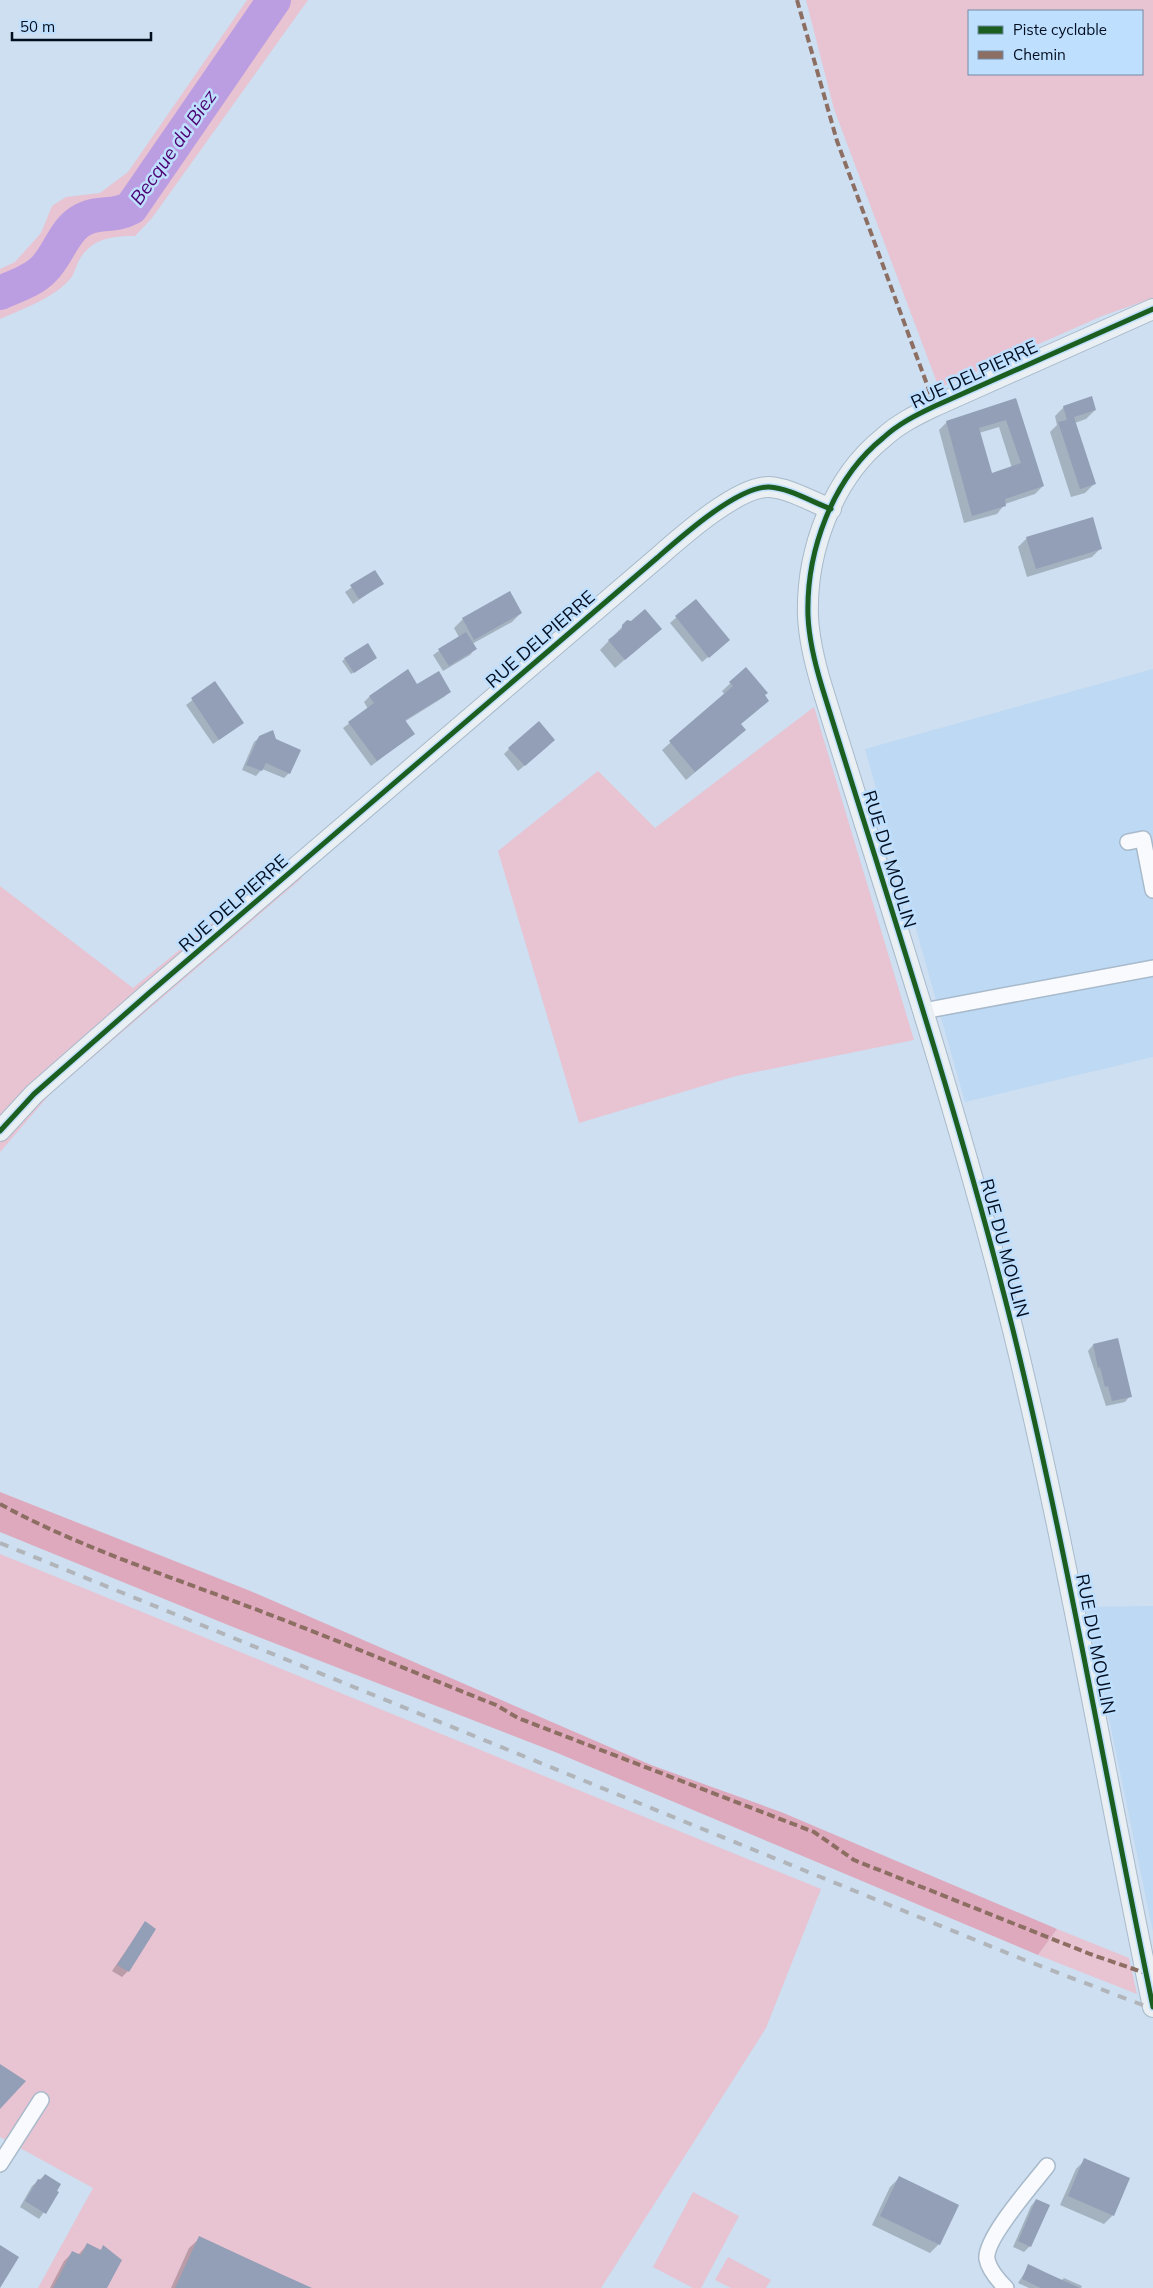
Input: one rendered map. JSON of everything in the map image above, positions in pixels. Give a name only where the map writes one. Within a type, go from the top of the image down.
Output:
[{"type":"street","name":"RUE DELPIERRE","points":[[0,1131],[34,1094],[140,1000],[657,558],[732,500],[759,488],[781,489],[831,509],[860,461],[882,438],[905,421],[1153,309]]},
{"type":"street","name":"RUE DU MOULIN","points":[[831,509],[817,544],[813,561],[809,596],[812,646],[822,687],[923,1011],[980,1203],[1034,1419],[1065,1561],[1153,2007]]},
{"type":"street","points":[[1128,842],[1144,839],[1153,890]]},
{"type":"street","points":[[923,1011],[1153,968]]},
{"type":"street","points":[[0,2164],[41,2100]]},
{"type":"street","points":[[1006,2288],[989,2265],[987,2259],[989,2246],[1001,2226],[1047,2166]]},
{"type":"shaded area","points":[[247,0],[308,0],[152,218],[135,236],[105,239],[98,242],[86,251],[72,276],[56,292],[0,319],[0,269],[15,262],[41,233],[52,206],[66,197],[100,193],[128,172]]},
{"type":"shaded area","points":[[806,0],[1153,0],[1153,298],[1102,316],[939,388],[834,109]]},
{"type":"shaded area","points":[[1153,669],[1153,1057],[965,1102],[865,749]]},
{"type":"shaded area","points":[[814,707],[914,1040],[736,1076],[579,1123],[498,851],[598,771],[655,828]]},
{"type":"shaded area","points":[[288,861],[302,878],[51,1093],[0,1152],[0,886],[133,988]]},
{"type":"shaded area","points":[[0,1492],[248,1590],[651,1765],[781,1812],[1057,1929],[1038,1955],[555,1752],[233,1627],[0,1532]]},
{"type":"shaded area","points":[[0,1554],[821,1889],[766,2028],[601,2288],[38,2288],[93,2188],[0,2137]]},
{"type":"shaded area","points":[[1153,1606],[1153,1932],[1086,1607]]},
{"type":"shaded area","points":[[1057,1929],[1129,1958],[1137,1994],[1038,1955]]},
{"type":"shaded area","points":[[693,2192],[739,2216],[701,2288],[693,2288],[653,2267]]},
{"type":"shaded area","points":[[728,2257],[771,2280],[766,2288],[731,2288],[715,2280]]},
{"type":"building","points":[[1092,396],[1096,410],[1074,417],[1096,484],[1080,489],[1058,422],[1067,420],[1063,406]]},
{"type":"building","points":[[1016,398],[1044,486],[1005,499],[1006,506],[972,516],[946,421]],"holes":[[[1006,420],[1021,463],[992,473],[979,428]]]},
{"type":"building","points":[[1093,517],[1102,549],[1036,569],[1026,537]]},
{"type":"building","points":[[375,570],[384,584],[359,599],[350,585]]},
{"type":"building","points":[[510,591],[522,613],[474,640],[462,618]]},
{"type":"building","points":[[696,599],[730,640],[709,658],[675,616]]},
{"type":"building","points":[[645,609],[662,629],[625,660],[608,640],[622,629],[622,625],[627,620],[631,621]]},
{"type":"building","points":[[466,632],[477,649],[449,666],[438,649]]},
{"type":"building","points":[[368,643],[377,658],[354,673],[344,658]]},
{"type":"building","points":[[746,667],[768,693],[765,695],[769,701],[741,724],[746,730],[695,772],[669,741],[733,686],[729,682]]},
{"type":"building","points":[[408,669],[417,684],[439,671],[451,692],[405,720],[415,734],[377,761],[348,722],[374,703],[369,696]]},
{"type":"building","points":[[215,681],[244,723],[219,740],[191,698]]},
{"type":"building","points":[[539,721],[555,740],[525,766],[508,748]]},
{"type":"building","points":[[273,730],[276,739],[301,750],[290,774],[266,763],[262,771],[246,765],[259,736]]},
{"type":"building","points":[[1118,1338],[1132,1397],[1112,1401],[1108,1386],[1105,1387],[1100,1367],[1098,1368],[1093,1344]]},
{"type":"building","points":[[145,1921],[156,1929],[129,1972],[117,1965]]},
{"type":"building","points":[[0,2064],[26,2081],[0,2109]]},
{"type":"building","points":[[1084,2158],[1130,2178],[1114,2216],[1068,2196]]},
{"type":"building","points":[[45,2174],[61,2184],[57,2191],[59,2192],[46,2214],[25,2201],[38,2179],[41,2180]]},
{"type":"building","points":[[899,2176],[959,2205],[940,2245],[880,2216]]},
{"type":"building","points":[[1036,2199],[1050,2205],[1031,2247],[1018,2241]]},
{"type":"building","points":[[199,2236],[281,2274],[312,2288],[175,2288]]},
{"type":"building","points":[[87,2243],[101,2250],[103,2245],[122,2260],[107,2288],[53,2288],[72,2251],[81,2255]]},
{"type":"building","points":[[0,2245],[19,2257],[0,2288]]},
{"type":"building","points":[[1028,2264],[1080,2288],[1041,2288],[1022,2279]]},
{"type":"waterway","name":"Becque du Biez","points":[[0,293],[40,273],[73,227],[85,218],[118,213],[131,208],[274,0]]},
{"type":"railway","points":[[0,1543],[1022,1959],[1153,2009]]},
{"type":"marked path","points":[[797,0],[837,141],[935,406]]},
{"type":"marked path","points":[[0,1504],[56,1532],[114,1556],[298,1625],[496,1705],[518,1718],[814,1832],[854,1860],[1090,1954],[1148,1974]]},
{"type":"cycle path","points":[[1153,309],[914,416],[883,438],[849,474],[836,495],[826,518],[817,542],[812,567],[808,616],[811,643],[819,678],[970,1168],[1013,1330],[1069,1583],[1153,2007]]},
{"type":"cycle path","points":[[0,1131],[34,1094],[148,994],[710,514],[742,495],[756,489],[769,487],[792,493],[831,509]]}]
